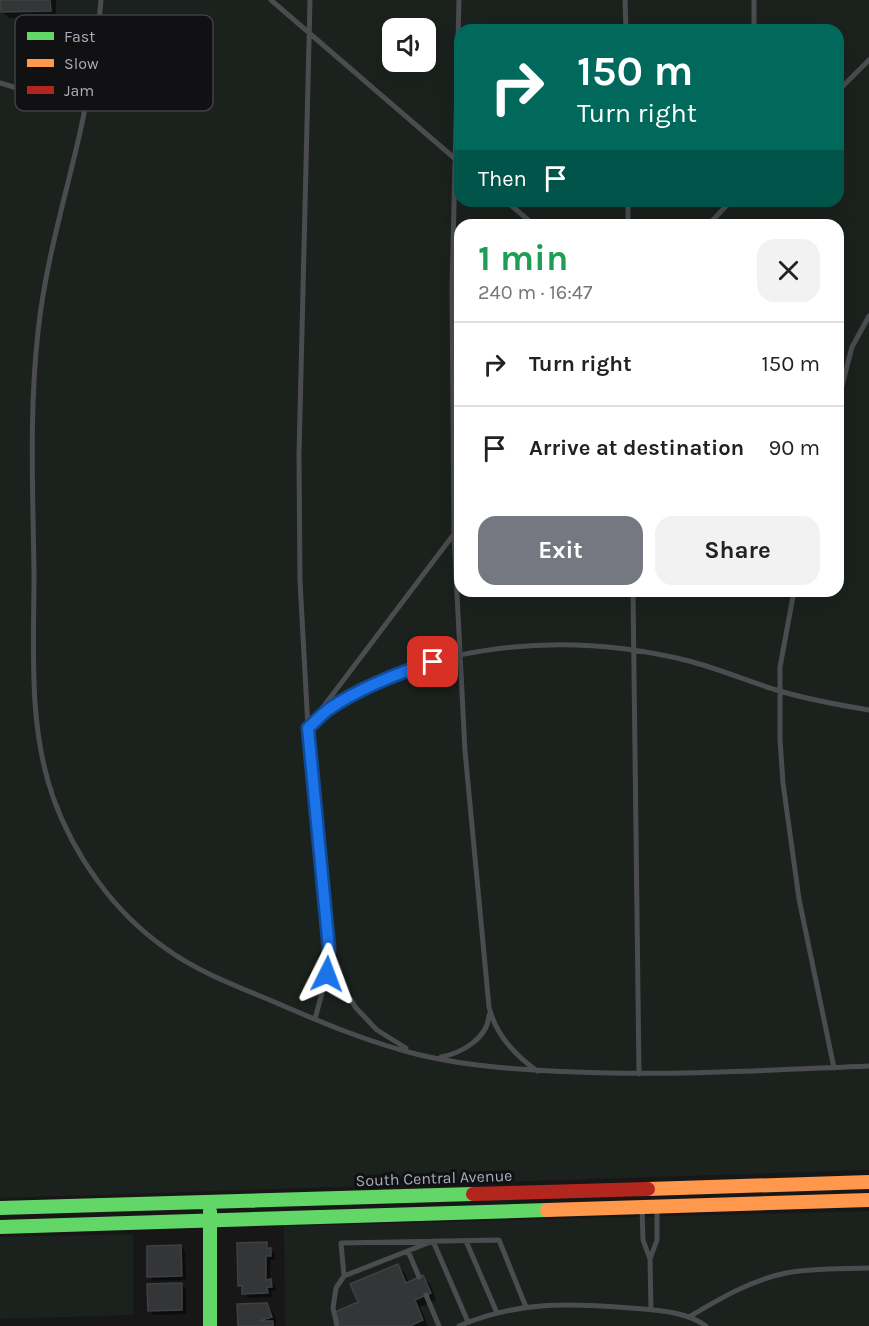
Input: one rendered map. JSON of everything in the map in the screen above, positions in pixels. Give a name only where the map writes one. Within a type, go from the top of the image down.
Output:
[{"type":"street","name":"South Central Avenue","points":[[0,1208],[869,1182]]},
{"type":"street","points":[[0,1227],[869,1200]]},
{"type":"street","points":[[210,1202],[210,1326]]},
{"type":"lane","points":[[99,15],[101,0]]},
{"type":"lane","points":[[271,0],[454,157],[451,362],[454,535],[308,728]]},
{"type":"lane","points":[[310,0],[299,455],[300,581],[308,728],[329,949],[327,974],[315,1019]]},
{"type":"lane","points":[[458,24],[459,0]]},
{"type":"lane","points":[[625,0],[626,24]]},
{"type":"lane","points":[[754,0],[754,24]]},
{"type":"lane","points":[[844,85],[869,60]]},
{"type":"lane","points":[[0,83],[15,88]]},
{"type":"lane","points":[[83,111],[47,267],[35,357],[32,447],[34,664],[35,705],[40,751],[52,796],[73,840],[99,882],[130,918],[165,948],[200,969],[366,1039],[418,1054],[537,1071],[639,1074],[869,1066]]},
{"type":"lane","points":[[513,207],[527,219]]},
{"type":"lane","points":[[714,219],[725,207]]},
{"type":"lane","points":[[844,378],[852,347],[869,316]]},
{"type":"lane","points":[[457,597],[465,751],[489,1007],[492,1021],[498,1032],[519,1056],[537,1071]]},
{"type":"lane","points":[[633,597],[639,1074]]},
{"type":"lane","points":[[793,597],[783,644],[779,691],[781,750],[790,846],[807,943],[834,1068]]},
{"type":"lane","points":[[308,728],[329,709],[411,669],[483,651],[543,646],[597,646],[634,650],[690,661],[802,698],[869,710]]},
{"type":"lane","points":[[329,949],[341,984],[356,1008],[377,1030],[418,1054]]},
{"type":"lane","points":[[436,1058],[455,1053],[473,1042],[486,1027],[489,1007]]},
{"type":"lane","points":[[641,1207],[643,1240],[650,1259],[651,1310]]},
{"type":"lane","points":[[650,1259],[657,1240],[657,1207]]},
{"type":"lane","points":[[344,1276],[341,1244],[499,1240],[526,1307]]},
{"type":"lane","points":[[337,1326],[333,1308],[336,1288],[344,1276],[432,1241]]},
{"type":"lane","points":[[432,1241],[468,1322]]},
{"type":"lane","points":[[466,1241],[497,1313]]},
{"type":"lane","points":[[408,1251],[419,1277]]},
{"type":"lane","points":[[689,1317],[737,1290],[777,1276],[814,1270],[869,1268]]},
{"type":"lane","points":[[426,1295],[439,1326]]},
{"type":"lane","points":[[459,1326],[497,1313],[526,1307],[578,1304],[651,1310],[689,1317],[706,1326]]},
{"type":"shaded area","points":[[0,0],[869,0],[869,1170],[0,1198]]},
{"type":"shaded area","points":[[869,1211],[869,1326],[285,1326],[284,1226]]},
{"type":"shaded area","points":[[133,1234],[133,1315],[0,1319],[0,1237]]},
{"type":"building","points":[[0,0],[50,0],[51,11],[1,12]]},
{"type":"building","points":[[267,1242],[267,1248],[271,1248],[271,1256],[266,1256],[266,1280],[271,1279],[272,1287],[267,1287],[268,1293],[242,1294],[242,1286],[238,1286],[237,1243]]},
{"type":"building","points":[[181,1245],[182,1276],[147,1277],[147,1246]]},
{"type":"building","points":[[398,1264],[406,1283],[423,1275],[431,1293],[415,1300],[423,1320],[410,1326],[341,1326],[335,1312],[358,1302],[350,1284]]},
{"type":"building","points":[[182,1283],[182,1310],[148,1311],[147,1284]]},
{"type":"building","points":[[267,1303],[272,1317],[259,1321],[273,1321],[273,1326],[238,1326],[237,1304]]},
{"type":"traffic: fast","points":[[0,1208],[473,1194]]},
{"type":"traffic: fast","points":[[0,1227],[547,1210]]},
{"type":"traffic: fast","points":[[210,1211],[210,1326]]},
{"type":"traffic: slow","points":[[648,1189],[869,1182]]},
{"type":"traffic: slow","points":[[547,1210],[869,1200]]},
{"type":"traffic: jam","points":[[473,1194],[648,1189]]},
{"type":"route","points":[[327,974],[329,949],[308,728],[329,709],[356,694],[411,669],[433,662]]}]
